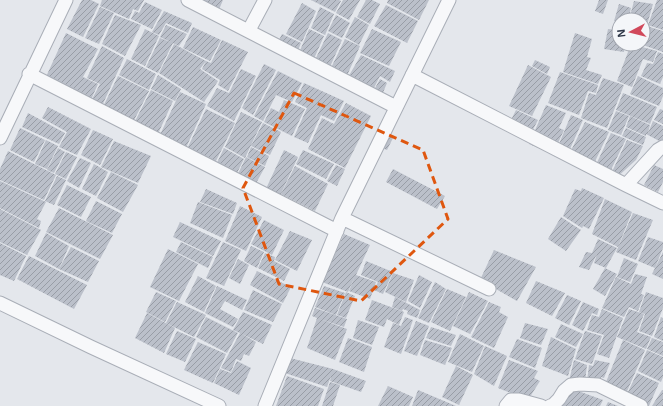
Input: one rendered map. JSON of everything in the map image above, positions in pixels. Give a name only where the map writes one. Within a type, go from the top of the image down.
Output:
[{"type":"street","points":[[0,138],[29,74],[66,0]]},
{"type":"street","points":[[188,0],[396,106]]},
{"type":"street","points":[[249,30],[265,0]]},
{"type":"street","points":[[265,406],[342,218],[448,0]]},
{"type":"street","points":[[29,74],[337,231]]},
{"type":"street","points":[[412,75],[663,203]]},
{"type":"street","points":[[626,185],[658,150],[663,147]]},
{"type":"street","points":[[342,218],[489,289]]},
{"type":"street","points":[[0,303],[219,406]]},
{"type":"street","points":[[550,406],[553,405],[571,385],[580,384],[598,385],[640,406]]},
{"type":"street","points":[[506,406],[511,400],[519,400],[541,406]]},
{"type":"highlighted area","points":[[294,93],[423,150],[448,219],[361,301],[279,284],[243,188]]},
{"type":"building","points":[[82,0],[91,0],[99,4],[83,37],[67,29]]},
{"type":"building","points":[[102,0],[144,0],[138,11],[133,9],[129,19],[100,6]]},
{"type":"building","points":[[203,0],[223,0],[218,12],[201,4]]},
{"type":"building","points":[[311,0],[339,0],[341,1],[335,12]]},
{"type":"building","points":[[343,0],[360,0],[349,20],[336,13]]},
{"type":"building","points":[[366,0],[372,0],[380,4],[370,24],[357,17]]},
{"type":"building","points":[[388,0],[429,0],[419,20],[387,3]]},
{"type":"building","points":[[599,0],[608,0],[603,14],[595,11]]},
{"type":"building","points":[[657,0],[663,0],[663,30],[651,26],[651,17]]},
{"type":"building","points":[[634,1],[653,4],[651,12],[631,12]]},
{"type":"building","points":[[145,2],[162,10],[152,29],[131,19],[135,11],[139,13]]},
{"type":"building","points":[[302,3],[316,11],[302,42],[286,34]]},
{"type":"building","points":[[619,4],[631,8],[630,12],[617,12]]},
{"type":"building","points":[[386,5],[418,21],[407,43],[374,26]]},
{"type":"building","points":[[100,7],[114,13],[99,44],[85,38]]},
{"type":"building","points":[[320,7],[334,14],[325,35],[311,28]]},
{"type":"building","points":[[164,11],[192,23],[188,33],[166,23],[159,35],[152,32]]},
{"type":"building","points":[[115,15],[141,25],[125,56],[102,44]]},
{"type":"building","points":[[336,15],[350,23],[342,38],[328,31]]},
{"type":"building","points":[[355,17],[369,25],[359,45],[345,37]]},
{"type":"building","points":[[166,25],[187,34],[179,46],[160,37]]},
{"type":"building","points":[[193,27],[221,40],[210,61],[183,48]]},
{"type":"building","points":[[651,27],[663,31],[663,52],[651,48]]},
{"type":"building","points":[[145,29],[159,36],[145,66],[131,59]]},
{"type":"building","points":[[309,29],[324,36],[313,61],[299,53]]},
{"type":"building","points":[[372,29],[401,42],[389,66],[360,53]]},
{"type":"building","points":[[608,29],[611,29],[611,50],[604,49]]},
{"type":"building","points":[[66,33],[98,49],[83,77],[98,84],[90,102],[45,79]]},
{"type":"building","points":[[328,33],[342,40],[329,69],[314,62]]},
{"type":"building","points":[[575,33],[592,39],[587,57],[591,58],[586,70],[602,75],[598,84],[563,72]]},
{"type":"building","points":[[282,34],[301,43],[297,53],[277,44]]},
{"type":"building","points":[[160,38],[173,43],[158,73],[146,67]]},
{"type":"building","points":[[345,39],[360,46],[346,78],[330,70]]},
{"type":"building","points":[[222,40],[248,52],[228,91],[218,85],[220,80],[202,69],[206,61],[211,63]]},
{"type":"building","points":[[174,44],[206,61],[200,69],[218,81],[204,102],[159,73]]},
{"type":"building","points":[[102,46],[124,58],[101,108],[90,103],[100,84],[87,78]]},
{"type":"building","points":[[651,49],[657,51],[653,62],[643,59],[632,87],[617,81],[628,52],[651,52]]},
{"type":"building","points":[[658,52],[663,54],[663,77],[660,84],[641,76],[647,63],[653,64]]},
{"type":"building","points":[[361,55],[395,71],[390,82],[380,76],[372,92],[347,79]]},
{"type":"building","points":[[127,59],[156,74],[149,90],[119,75]]},
{"type":"building","points":[[535,60],[550,67],[547,74],[532,66]]},
{"type":"building","points":[[264,64],[276,70],[253,115],[242,108]]},
{"type":"building","points":[[528,65],[551,77],[532,116],[509,106]]},
{"type":"building","points":[[241,69],[256,76],[234,121],[207,106],[217,88],[229,93]]},
{"type":"building","points":[[278,71],[302,83],[292,102],[276,95],[263,121],[254,116]]},
{"type":"building","points":[[560,72],[598,85],[596,93],[588,91],[579,115],[548,103]]},
{"type":"building","points":[[158,75],[181,89],[175,101],[151,89]]},
{"type":"building","points":[[118,76],[149,91],[129,130],[99,115]]},
{"type":"building","points":[[638,76],[663,88],[663,96],[659,106],[630,94]]},
{"type":"building","points":[[603,78],[624,85],[607,128],[581,118],[589,93],[596,95]]},
{"type":"building","points":[[380,79],[387,83],[382,95],[374,90]]},
{"type":"building","points":[[304,83],[344,101],[334,121],[321,115],[308,143],[294,137],[307,108],[295,102]]},
{"type":"building","points":[[151,90],[173,101],[157,136],[133,125]]},
{"type":"building","points":[[180,92],[206,104],[185,150],[159,137]]},
{"type":"building","points":[[623,93],[657,107],[650,124],[616,110]]},
{"type":"building","points":[[284,100],[305,109],[292,136],[264,122],[271,108],[279,112]]},
{"type":"building","points":[[346,103],[371,116],[345,168],[308,149],[322,118],[334,124]]},
{"type":"building","points":[[546,105],[566,113],[559,128],[564,130],[553,154],[529,144]]},
{"type":"building","points":[[48,107],[91,129],[77,155],[59,147],[67,132],[42,118]]},
{"type":"building","points":[[206,109],[235,123],[214,165],[186,151]]},
{"type":"building","points":[[660,109],[663,110],[663,124],[654,120]]},
{"type":"building","points":[[516,110],[538,120],[527,141],[506,130]]},
{"type":"building","points":[[616,111],[629,116],[621,135],[608,130]]},
{"type":"building","points":[[241,112],[262,122],[245,158],[225,147]]},
{"type":"building","points":[[28,113],[65,133],[59,144],[22,127]]},
{"type":"building","points":[[571,115],[583,120],[565,160],[554,156]]},
{"type":"building","points":[[630,116],[650,125],[648,133],[653,121],[663,126],[663,143],[646,134],[646,136],[626,127]]},
{"type":"building","points":[[585,122],[609,132],[590,172],[566,161]]},
{"type":"building","points":[[263,123],[281,132],[270,155],[251,146]]},
{"type":"building","points":[[20,128],[45,140],[34,162],[10,150]]},
{"type":"building","points":[[626,128],[646,137],[643,145],[622,136]]},
{"type":"building","points":[[93,130],[113,139],[100,165],[81,155]]},
{"type":"building","points":[[385,133],[394,136],[387,150],[379,147]]},
{"type":"building","points":[[611,133],[626,139],[606,180],[592,173]]},
{"type":"building","points":[[46,140],[58,146],[47,169],[35,164]]},
{"type":"building","points":[[627,140],[643,146],[636,160],[615,179],[610,176]]},
{"type":"building","points":[[114,141],[151,156],[138,183],[101,167]]},
{"type":"building","points":[[251,147],[269,156],[265,166],[247,157]]},
{"type":"building","points":[[58,148],[65,152],[54,173],[47,170]]},
{"type":"building","points":[[224,148],[244,159],[235,177],[215,167]]},
{"type":"building","points":[[284,150],[298,157],[278,200],[264,193]]},
{"type":"building","points":[[303,150],[334,164],[326,179],[296,164]]},
{"type":"building","points":[[8,151],[56,175],[44,200],[0,180],[0,169]]},
{"type":"building","points":[[66,152],[77,157],[66,179],[55,174]]},
{"type":"building","points":[[246,157],[265,167],[254,187],[236,178]]},
{"type":"building","points":[[80,158],[91,163],[79,188],[67,181]]},
{"type":"building","points":[[94,164],[108,172],[96,196],[82,189]]},
{"type":"building","points":[[336,165],[345,169],[337,186],[327,181]]},
{"type":"building","points":[[654,165],[663,169],[663,182],[658,192],[644,185]]},
{"type":"building","points":[[295,166],[328,184],[315,211],[281,194]]},
{"type":"building","points":[[393,169],[445,196],[437,209],[386,182]]},
{"type":"building","points":[[111,172],[138,185],[123,212],[97,198]]},
{"type":"building","points":[[57,176],[66,180],[54,205],[45,201]]},
{"type":"building","points":[[0,181],[46,202],[37,219],[41,221],[39,228],[0,208]]},
{"type":"building","points":[[67,185],[91,197],[81,217],[57,205]]},
{"type":"building","points":[[582,188],[604,198],[589,229],[583,226],[582,228],[563,216],[575,189],[581,191]]},
{"type":"building","points":[[206,189],[237,203],[233,214],[200,202]]},
{"type":"building","points":[[605,199],[632,212],[618,247],[592,234]]},
{"type":"building","points":[[96,201],[122,214],[112,233],[86,221]]},
{"type":"building","points":[[198,202],[232,215],[223,238],[190,223]]},
{"type":"building","points":[[240,206],[262,217],[246,251],[225,241]]},
{"type":"building","points":[[59,208],[113,235],[100,259],[46,232]]},
{"type":"building","points":[[0,209],[41,230],[27,255],[0,242]]},
{"type":"building","points":[[633,213],[653,220],[636,260],[616,252]]},
{"type":"building","points":[[561,217],[581,230],[566,251],[548,239]]},
{"type":"building","points":[[264,220],[284,230],[272,255],[251,244]]},
{"type":"building","points":[[180,222],[221,241],[213,256],[173,237]]},
{"type":"building","points":[[290,231],[312,240],[297,271],[275,260]]},
{"type":"building","points":[[46,233],[69,246],[59,269],[35,256]]},
{"type":"building","points":[[344,234],[370,245],[356,275],[376,282],[370,299],[349,291],[355,276],[348,292],[322,282]]},
{"type":"building","points":[[648,237],[663,242],[663,248],[655,268],[638,261]]},
{"type":"building","points":[[598,239],[617,248],[606,268],[594,263],[597,254],[589,270],[579,267],[586,252],[592,253]]},
{"type":"building","points":[[181,242],[213,257],[208,268],[176,252]]},
{"type":"building","points":[[223,242],[241,250],[224,286],[206,278]]},
{"type":"building","points":[[0,243],[26,256],[14,281],[0,275]]},
{"type":"building","points":[[251,246],[264,252],[257,268],[244,261]]},
{"type":"building","points":[[71,247],[99,261],[88,282],[59,269]]},
{"type":"building","points":[[168,249],[198,264],[179,301],[150,287]]},
{"type":"building","points":[[494,250],[536,267],[517,301],[480,280]]},
{"type":"building","points":[[663,252],[663,279],[652,274]]},
{"type":"building","points":[[265,253],[275,257],[274,261],[290,269],[284,281],[258,268]]},
{"type":"building","points":[[29,256],[87,285],[74,309],[17,279]]},
{"type":"building","points":[[624,258],[638,264],[630,282],[617,277]]},
{"type":"building","points":[[238,259],[249,265],[240,284],[229,278]]},
{"type":"building","points":[[366,261],[393,272],[383,294],[374,290],[378,282],[361,275]]},
{"type":"building","points":[[605,268],[617,274],[605,296],[593,289]]},
{"type":"building","points":[[257,271],[291,287],[283,303],[250,285]]},
{"type":"building","points":[[393,273],[414,280],[406,302],[385,292]]},
{"type":"building","points":[[635,274],[647,277],[641,294],[644,295],[638,311],[629,307],[624,317],[602,308],[616,277],[631,284]]},
{"type":"building","points":[[419,275],[432,282],[420,308],[408,301]]},
{"type":"building","points":[[198,276],[216,286],[204,312],[185,302]]},
{"type":"building","points":[[536,281],[565,293],[552,316],[526,303]]},
{"type":"building","points":[[435,282],[446,289],[429,323],[418,318]]},
{"type":"building","points":[[217,286],[247,300],[242,310],[225,301],[220,309],[238,319],[233,327],[205,313]]},
{"type":"building","points":[[324,286],[345,293],[336,315],[315,307]]},
{"type":"building","points":[[447,289],[466,297],[450,331],[431,322]]},
{"type":"building","points":[[253,290],[282,304],[273,322],[244,310]]},
{"type":"building","points":[[156,292],[176,301],[165,322],[146,312]]},
{"type":"building","points":[[346,292],[355,296],[346,318],[337,315]]},
{"type":"building","points":[[469,292],[488,301],[470,334],[453,326]]},
{"type":"building","points":[[646,292],[663,298],[663,308],[652,336],[639,331],[645,314],[639,312]]},
{"type":"building","points":[[567,295],[581,301],[569,325],[555,318]]},
{"type":"building","points":[[395,297],[420,310],[417,318],[407,314],[408,311],[403,309],[402,311],[392,307]]},
{"type":"building","points":[[372,300],[404,312],[399,325],[387,319],[384,327],[365,320]]},
{"type":"building","points":[[177,302],[206,315],[194,337],[166,323]]},
{"type":"building","points":[[489,302],[501,307],[499,312],[508,317],[494,348],[471,337]]},
{"type":"building","points":[[583,302],[599,309],[597,315],[592,313],[583,331],[572,325]]},
{"type":"building","points":[[315,308],[347,319],[344,327],[320,319],[347,329],[335,360],[307,348],[317,318],[312,316]]},
{"type":"building","points":[[602,309],[623,318],[609,358],[597,354],[604,335],[587,330],[592,315],[599,317]]},
{"type":"building","points":[[629,309],[644,314],[637,332],[651,337],[646,349],[617,337]]},
{"type":"building","points":[[243,312],[272,325],[263,344],[242,334],[256,342],[249,356],[244,354],[241,361],[236,359],[231,372],[221,368],[240,333],[233,330]]},
{"type":"building","points":[[147,313],[175,328],[164,353],[135,338]]},
{"type":"building","points":[[206,317],[238,333],[227,353],[196,337]]},
{"type":"building","points":[[405,317],[413,320],[401,354],[384,347],[393,323],[401,326]]},
{"type":"building","points":[[661,317],[663,318],[663,341],[654,337]]},
{"type":"building","points":[[358,320],[379,327],[372,345],[353,338]]},
{"type":"building","points":[[416,321],[429,326],[417,356],[404,351]]},
{"type":"building","points":[[525,323],[548,329],[541,345],[520,338]]},
{"type":"building","points":[[561,324],[583,334],[576,347],[555,337]]},
{"type":"building","points":[[431,327],[456,335],[451,346],[426,338]]},
{"type":"building","points":[[177,331],[196,339],[185,362],[166,354]]},
{"type":"building","points":[[585,331],[602,336],[592,364],[575,359]]},
{"type":"building","points":[[460,334],[484,346],[472,372],[448,362]]},
{"type":"building","points":[[551,337],[576,349],[568,376],[542,366]]},
{"type":"building","points":[[348,338],[372,347],[364,372],[339,362]]},
{"type":"building","points":[[652,338],[663,342],[663,356],[647,349]]},
{"type":"building","points":[[517,339],[542,348],[535,368],[509,357]]},
{"type":"building","points":[[425,340],[452,348],[445,365],[420,355]]},
{"type":"building","points":[[623,340],[645,350],[625,396],[604,387]]},
{"type":"building","points":[[198,342],[226,354],[213,383],[184,370]]},
{"type":"building","points":[[485,346],[507,356],[494,386],[474,374]]},
{"type":"building","points":[[647,350],[663,357],[663,377],[661,382],[638,371]]},
{"type":"building","points":[[290,358],[333,369],[366,381],[361,392],[330,381],[331,376],[327,387],[285,373]]},
{"type":"building","points":[[509,360],[538,371],[534,378],[540,381],[528,400],[498,388]]},
{"type":"building","points":[[574,360],[587,365],[585,382],[569,381]]},
{"type":"building","points":[[595,360],[610,363],[604,378],[601,377],[598,384],[587,381],[589,365],[593,366]]},
{"type":"building","points":[[237,361],[251,368],[239,395],[214,383],[220,369],[231,373]]},
{"type":"building","points":[[456,366],[473,375],[459,405],[442,397]]},
{"type":"building","points":[[637,373],[659,383],[649,406],[645,406],[626,396]]},
{"type":"building","points":[[287,376],[324,389],[318,406],[276,406]]},
{"type":"building","points":[[330,382],[340,385],[333,406],[322,406]]},
{"type":"building","points":[[388,386],[413,397],[409,406],[378,406]]},
{"type":"building","points":[[570,388],[603,400],[600,406],[562,406]]},
{"type":"building","points":[[418,390],[456,406],[412,406]]},
{"type":"building","points":[[662,390],[663,406],[652,406]]},
{"type":"building","points":[[608,402],[618,406],[606,406]]}]
